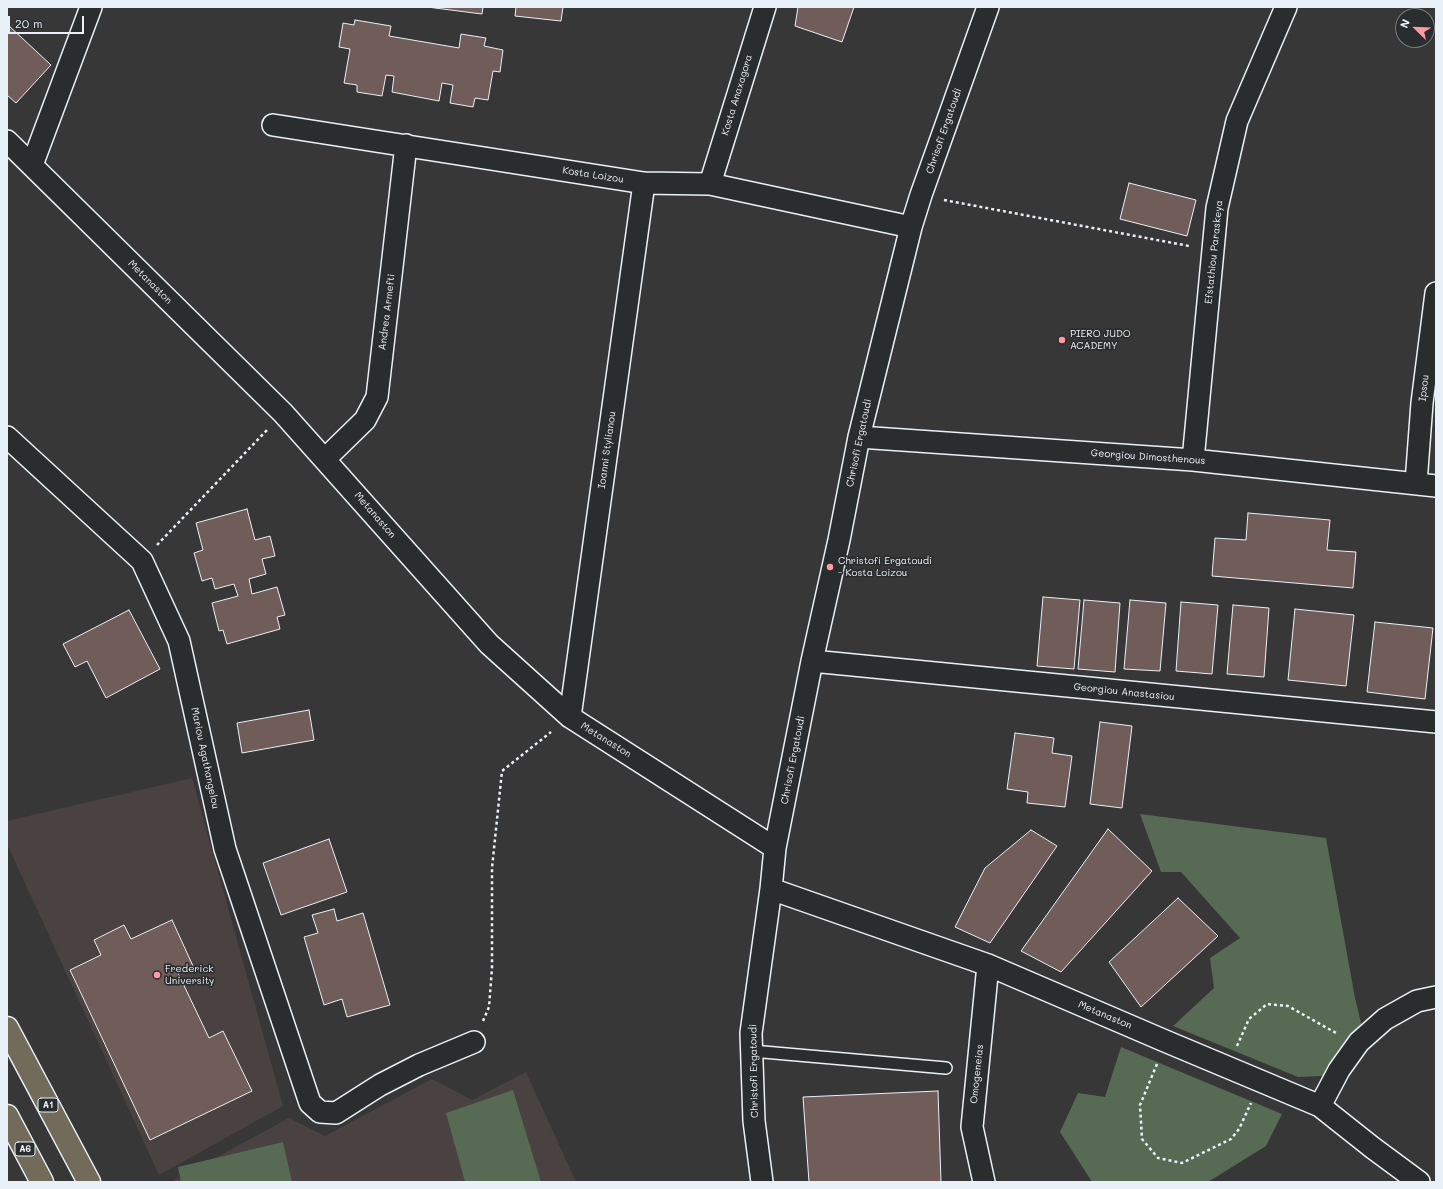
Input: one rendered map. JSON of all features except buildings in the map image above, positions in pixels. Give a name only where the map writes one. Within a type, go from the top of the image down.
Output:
[{"type":"highway","name":"A1","points":[[7,1028],[89,1182]]},
{"type":"highway","name":"A6","points":[[7,1116],[42,1182]]},
{"type":"street","points":[[32,165],[91,7]]},
{"type":"street","name":"Kosta Anaxagora","points":[[710,184],[765,7]]},
{"type":"street","name":"Chrisofi Ergatoudi","points":[[771,889],[775,848],[859,437],[911,227],[988,7]]},
{"type":"street","name":"Efstathiou Paraskeya","points":[[1193,460],[1217,208],[1237,121],[1286,7]]},
{"type":"street","name":"Kosta Loizou","points":[[273,125],[644,183],[710,184],[911,227]]},
{"type":"street","name":"Metanaston","points":[[7,141],[283,413],[489,644],[570,717],[775,848]]},
{"type":"street","name":"Andrea Armefti","points":[[325,459],[365,420],[376,397],[406,145]]},
{"type":"street","name":"Ioanni Stylianou","points":[[570,717],[644,183]]},
{"type":"street","name":"Ipsou","points":[[1426,484],[1422,403],[1436,293]]},
{"type":"street","name":"Mariou Agathangelou","points":[[7,437],[142,561],[179,641],[225,849],[310,1103],[320,1112],[336,1113],[380,1085],[419,1065],[474,1042]]},
{"type":"street","name":"Georgiou Dimosthenous","points":[[859,437],[1193,460],[1426,484]]},
{"type":"street","name":"Georgiou Anastasiou","points":[[812,661],[1436,722]]},
{"type":"street","name":"Metanaston","points":[[771,889],[988,965],[1320,1106],[1419,1182]]},
{"type":"street","name":"Christofi Ergatoudi","points":[[762,1182],[754,1121],[751,1033],[771,889]]},
{"type":"street","name":"Omogeneias","points":[[984,1182],[972,1127],[988,965]]},
{"type":"street","points":[[1320,1106],[1339,1070],[1359,1042],[1385,1019],[1417,1001],[1436,997]]},
{"type":"lane","points":[[752,1051],[946,1068]]},
{"type":"path","points":[[921,195],[1213,250]]},
{"type":"path","points":[[142,561],[283,413]]},
{"type":"path","points":[[474,1042],[489,1007],[492,968],[492,868],[502,771],[570,717]]},
{"type":"path","points":[[1230,1067],[1234,1051],[1249,1019],[1267,1004],[1288,1006],[1316,1021],[1355,1047]]},
{"type":"path","points":[[1165,1041],[1140,1105],[1142,1139],[1158,1158],[1182,1163],[1231,1139],[1239,1129],[1260,1080]]},
{"type":"shaded area","name":"Frederick University","points":[[192,778],[283,1106],[159,1175],[7,844],[7,821]]},
{"type":"shaded area","points":[[526,1072],[576,1182],[171,1182],[289,1118],[325,1136],[432,1079],[472,1100]]},
{"type":"green space","points":[[1140,814],[1326,838],[1355,998],[1362,1027],[1323,1076],[1298,1077],[1173,1026],[1214,988],[1210,958],[1240,938],[1181,872],[1161,872]]},
{"type":"green space","points":[[1121,1047],[1282,1114],[1266,1146],[1208,1182],[1092,1182],[1060,1132],[1078,1093],[1105,1097]]},
{"type":"green space","points":[[513,1090],[541,1182],[465,1182],[446,1113]]},
{"type":"green space","points":[[283,1142],[292,1182],[181,1182],[178,1167]]},
{"type":"place","name":"PIERO JUDO ACADEMY","points":[[1062,340]]},
{"type":"place","name":"Christofi Ergatoudi - Kosta Loizou","points":[[830,567]]},
{"type":"place","name":"Frederick University","points":[[157,975]]}]
